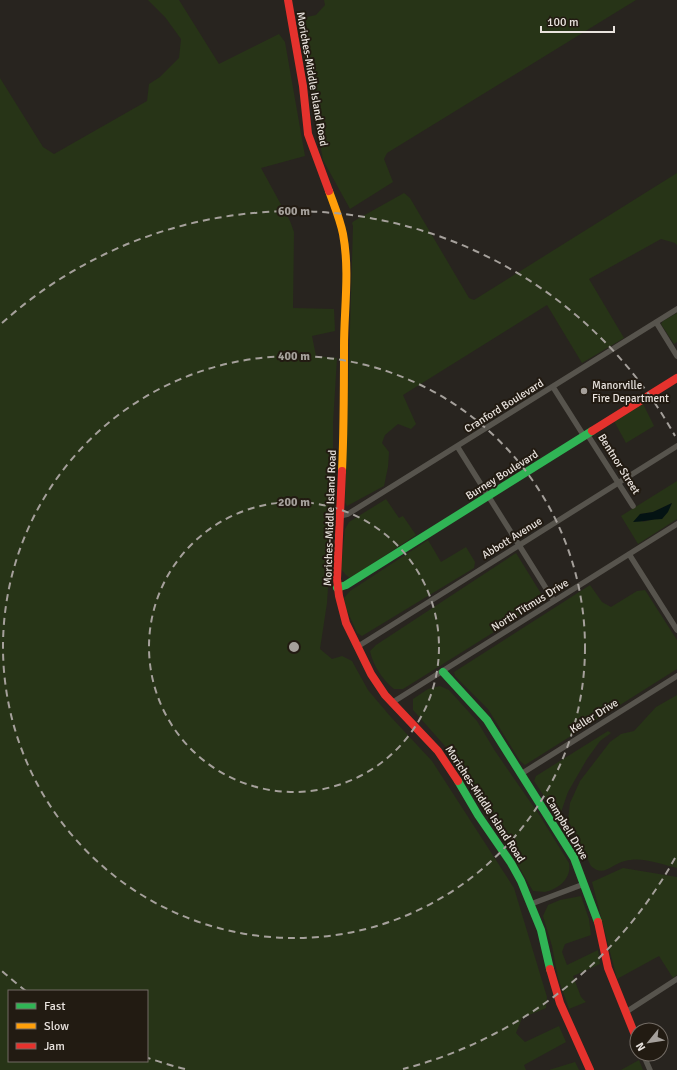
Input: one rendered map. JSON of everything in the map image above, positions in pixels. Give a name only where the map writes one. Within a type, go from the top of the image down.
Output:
[{"type":"main road","name":"Moriches-Middle Island Road","points":[[288,0],[303,86],[308,134],[337,212],[343,234],[345,254],[344,440],[337,588],[346,623],[378,687],[438,751],[478,815],[512,863],[541,930],[555,988],[590,1070]]},
{"type":"main road","name":"Burney Boulevard","points":[[337,588],[346,586],[677,378]]},
{"type":"main road","name":"Campbell Drive","points":[[443,672],[446,677],[481,712],[574,858],[599,924],[608,968],[630,1022]]},
{"type":"street","name":"Cranford Boulevard","points":[[340,516],[348,514],[677,309]]},
{"type":"street","points":[[656,322],[677,356]]},
{"type":"street","name":"Bentnor Street","points":[[553,386],[633,506]]},
{"type":"street","points":[[457,446],[554,601]]},
{"type":"street","name":"Abbott Avenue","points":[[357,647],[677,446]]},
{"type":"street","name":"North Titmus Drive","points":[[393,702],[677,524]]},
{"type":"street","points":[[630,554],[677,630]]},
{"type":"street","name":"Keller Drive","points":[[521,774],[677,676]]},
{"type":"street","points":[[531,904],[584,884]]},
{"type":"street","points":[[626,1012],[677,979]]},
{"type":"green space","points":[[148,0],[179,0],[219,64],[279,34],[285,42],[305,156],[261,168],[290,221],[294,232],[293,308],[334,309],[335,331],[312,336],[316,356],[337,358],[333,423],[333,512],[327,603],[320,649],[332,659],[342,656],[352,661],[368,690],[432,761],[514,888],[547,997],[546,1008],[522,1018],[516,1033],[525,1042],[559,1026],[566,1042],[524,1065],[526,1070],[0,1070],[0,78],[43,147],[54,154],[147,101],[149,84],[160,77],[179,58],[181,39],[165,17]]},
{"type":"green space","points":[[324,0],[636,0],[387,153],[384,159],[393,182],[350,209],[323,160],[297,19],[316,15],[325,5]]},
{"type":"green space","points":[[677,173],[677,245],[661,239],[589,279],[624,338],[582,363],[547,305],[403,395],[416,424],[411,429],[398,424],[385,435],[382,443],[389,452],[384,486],[347,506],[345,502],[352,223],[404,193],[410,198],[469,298],[474,300]]},
{"type":"green space","points":[[677,313],[677,342],[674,344],[661,324],[663,321]]},
{"type":"green space","points":[[643,404],[654,426],[626,443],[614,421]]},
{"type":"green space","points":[[677,481],[677,519],[638,544],[621,516]],"holes":[[[672,503],[662,519],[654,519],[643,522],[640,514],[653,512]]]},
{"type":"green space","points":[[386,499],[399,518],[403,516],[416,535],[351,578],[341,569],[345,529],[349,522]]},
{"type":"green space","points":[[428,540],[441,562],[466,547],[475,562],[474,568],[362,636],[357,633],[346,608],[344,598],[350,591]]},
{"type":"green space","points":[[516,553],[545,600],[403,689],[394,689],[382,677],[371,657],[370,651],[376,645]]},
{"type":"green space","points":[[590,585],[602,602],[611,607],[637,591],[645,590],[677,640],[677,669],[525,765],[520,761],[488,709],[455,676],[454,672]]},
{"type":"green space","points":[[440,686],[449,690],[477,721],[495,751],[540,816],[569,863],[566,878],[560,885],[550,891],[533,891],[452,754],[413,710],[413,699],[428,689]]},
{"type":"green space","points":[[677,695],[677,868],[638,859],[620,863],[600,871],[591,866],[568,820],[570,803],[580,781],[610,742],[621,734],[634,731],[656,707]]},
{"type":"green space","points":[[608,731],[611,733],[600,741],[587,759],[568,792],[560,815],[557,816],[534,781],[536,776]]},
{"type":"green space","points":[[623,868],[677,877],[677,975],[673,978],[659,956],[617,979],[592,882]]},
{"type":"green space","points":[[581,896],[589,919],[591,935],[565,944],[562,952],[567,965],[598,950],[600,964],[573,976],[581,997],[586,1002],[569,1009],[558,978],[552,946],[543,916],[548,905],[560,900]]},
{"type":"green space","points":[[575,1062],[579,1070],[549,1070]]},
{"type":"green space","points":[[635,1062],[640,1062],[643,1070],[621,1070]]},
{"type":"shaded area","points":[[672,503],[668,512],[662,519],[633,522],[640,514],[653,512]]},
{"type":"traffic: fast","points":[[337,588],[346,585],[592,431]]},
{"type":"traffic: fast","points":[[443,672],[487,720],[574,858],[598,922]]},
{"type":"traffic: fast","points":[[458,781],[478,815],[511,863],[521,881],[541,930],[550,969]]},
{"type":"traffic: slow","points":[[329,191],[342,228],[346,262],[342,471]]},
{"type":"traffic: jam","points":[[288,0],[303,86],[308,134],[329,191]]},
{"type":"traffic: jam","points":[[592,431],[677,378]]},
{"type":"traffic: jam","points":[[342,471],[337,579],[339,596],[346,623],[371,674],[385,695],[438,751],[458,781]]},
{"type":"traffic: jam","points":[[598,922],[608,968],[630,1022]]},
{"type":"traffic: jam","points":[[550,969],[560,1003],[590,1070]]},
{"type":"place","name":"Manorville Fire Department","points":[[584,391]]}]
